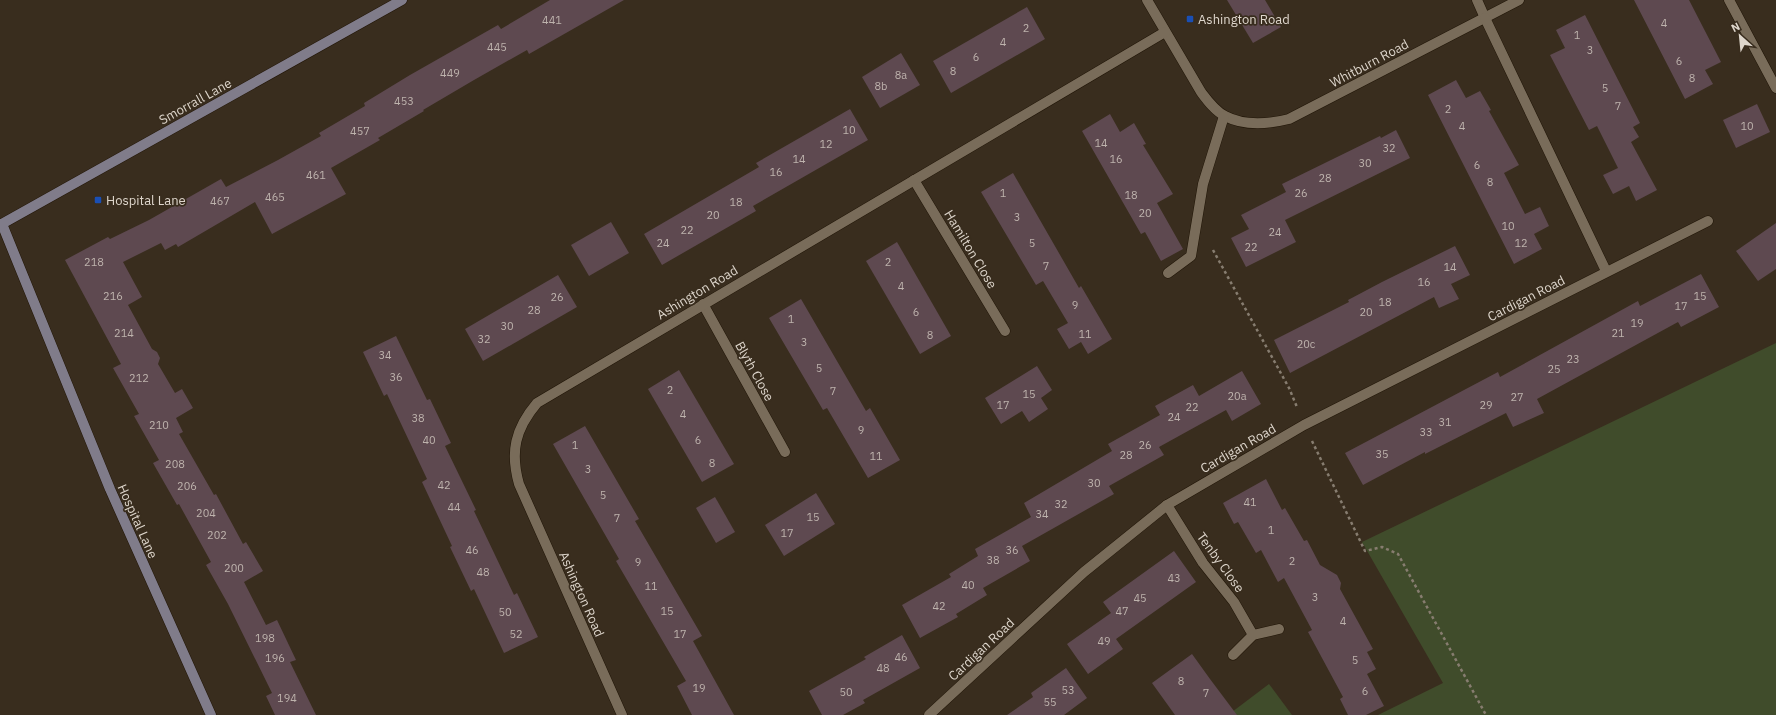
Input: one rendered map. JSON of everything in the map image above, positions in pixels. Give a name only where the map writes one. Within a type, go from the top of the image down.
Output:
[{"type":"street","name":"Smorrall Lane","points":[[1,224],[402,0]]},
{"type":"street","points":[[1147,0],[1201,92],[1224,116],[1203,184],[1190,256],[1168,273]]},
{"type":"street","points":[[1477,0],[1606,271]]},
{"type":"street","name":"Whitburn Road","points":[[1224,116],[1260,124],[1273,123],[1289,119],[1519,0]]},
{"type":"street","points":[[1729,0],[1776,88]]},
{"type":"street","name":"Ashington Road","points":[[622,715],[519,484],[515,469],[516,440],[526,417],[537,403],[1165,32]]},
{"type":"street","name":"Hamilton Close","points":[[914,180],[1005,331]]},
{"type":"street","name":"Cardigan Road","points":[[929,715],[1084,572],[1167,505],[1304,425],[1606,271],[1708,221]]},
{"type":"street","name":"Hospital Lane","points":[[1,224],[110,489],[211,715]]},
{"type":"street","name":"Blyth Close","points":[[703,304],[785,452]]},
{"type":"street","name":"Tenby Close","points":[[1167,505],[1202,563],[1234,602],[1253,635]]},
{"type":"street","points":[[1233,655],[1253,635],[1279,629]]},
{"type":"path","points":[[1212,249],[1289,388],[1304,425],[1365,551],[1382,547],[1398,554],[1486,715]]},
{"type":"green space","points":[[1776,343],[1776,715],[1378,715],[1443,683],[1362,542]]},
{"type":"green space","points":[[1269,684],[1292,715],[1228,715]]},
{"type":"building","points":[[550,0],[624,0],[529,54],[527,50],[474,80],[378,138],[380,140],[331,168],[346,194],[272,234],[255,202],[178,247],[176,244],[165,250],[161,243],[123,262],[142,297],[128,305],[152,349],[157,352],[160,358],[158,364],[175,393],[182,389],[193,408],[176,418],[183,432],[179,434],[214,495],[216,494],[243,544],[246,542],[263,571],[244,582],[266,625],[277,620],[296,660],[290,662],[316,715],[275,715],[266,696],[272,693],[228,604],[206,565],[211,562],[179,504],[177,505],[153,463],[159,460],[134,416],[139,414],[113,368],[121,364],[65,260],[108,237],[110,239],[149,220],[221,179],[226,187],[278,160],[321,136],[319,133],[365,106],[364,103],[410,75],[498,25],[501,29]]},
{"type":"building","points":[[1227,0],[1265,0],[1281,27],[1253,43]]},
{"type":"building","points":[[1634,0],[1689,0],[1721,62],[1705,70],[1713,84],[1685,99]]},
{"type":"building","points":[[1027,7],[1045,39],[951,93],[933,61]]},
{"type":"building","points":[[1585,15],[1640,123],[1633,127],[1639,137],[1631,142],[1657,190],[1636,201],[1629,186],[1613,194],[1603,175],[1618,168],[1597,126],[1589,130],[1550,55],[1565,48],[1556,30]]},
{"type":"building","points":[[901,53],[920,85],[880,108],[862,77]]},
{"type":"building","points":[[1456,80],[1466,98],[1480,91],[1491,110],[1489,111],[1519,165],[1504,173],[1525,214],[1540,207],[1549,226],[1534,234],[1542,249],[1514,264],[1428,95]]},
{"type":"building","points":[[1757,104],[1770,132],[1736,148],[1723,120]]},
{"type":"building","points":[[850,109],[868,140],[753,206],[756,211],[662,265],[644,234],[759,167],[756,163]]},
{"type":"building","points":[[1110,114],[1120,132],[1134,123],[1146,144],[1143,145],[1173,194],[1157,203],[1183,249],[1161,261],[1145,232],[1141,234],[1082,131]]},
{"type":"building","points":[[1396,130],[1410,158],[1285,220],[1296,242],[1246,267],[1231,238],[1249,229],[1241,215],[1286,192],[1282,184],[1380,136],[1381,138]]},
{"type":"building","points":[[1013,173],[1079,288],[1081,286],[1112,339],[1088,354],[1081,342],[1069,349],[1057,329],[1068,323],[1043,281],[1036,285],[981,192]]},
{"type":"building","points":[[611,222],[629,253],[589,276],[571,245]]},
{"type":"building","points":[[1776,223],[1776,269],[1758,281],[1736,251]]},
{"type":"building","points":[[897,242],[951,336],[920,354],[866,261]]},
{"type":"building","points":[[1455,246],[1470,275],[1451,284],[1459,299],[1439,308],[1434,297],[1290,373],[1274,340],[1349,302],[1348,300],[1382,282]]},
{"type":"building","points":[[1701,274],[1719,307],[1681,327],[1678,322],[1537,399],[1544,413],[1513,427],[1506,413],[1425,454],[1425,452],[1363,485],[1345,453],[1498,372],[1500,377],[1638,301],[1640,306]]},
{"type":"building","points":[[558,275],[577,307],[483,361],[465,329]]},
{"type":"building","points":[[801,299],[866,411],[870,408],[900,460],[868,478],[827,408],[823,410],[769,318]]},
{"type":"building","points":[[396,336],[427,400],[430,399],[451,443],[445,446],[476,510],[474,511],[514,595],[517,593],[538,637],[504,653],[474,589],[471,591],[450,547],[452,546],[422,482],[427,479],[387,394],[384,396],[363,352]]},
{"type":"building","points":[[1037,366],[1052,390],[1041,398],[1048,409],[1029,422],[1022,411],[1001,424],[985,398]]},
{"type":"building","points":[[679,370],[734,464],[702,482],[648,389]]},
{"type":"building","points":[[1242,371],[1261,404],[1232,421],[1226,410],[1159,447],[1164,455],[1109,486],[1114,494],[1022,546],[1030,561],[983,588],[987,595],[956,614],[958,617],[920,638],[902,605],[951,577],[949,574],[978,556],[975,549],[1031,517],[1024,503],[1112,451],[1108,444],[1160,415],[1155,406],[1193,385],[1199,396]]},
{"type":"building","points":[[585,426],[639,519],[635,521],[702,636],[693,641],[734,715],[692,715],[677,686],[686,681],[616,561],[619,559],[553,444]]},
{"type":"building","points":[[1266,479],[1282,510],[1285,508],[1304,541],[1307,540],[1320,565],[1337,575],[1341,583],[1340,589],[1373,649],[1367,652],[1376,669],[1367,674],[1384,706],[1366,715],[1348,715],[1340,699],[1343,697],[1308,632],[1312,630],[1284,578],[1278,582],[1261,550],[1256,553],[1238,522],[1234,524],[1223,503]]},
{"type":"building","points":[[816,493],[835,524],[784,556],[765,525]]},
{"type":"building","points":[[715,497],[735,532],[716,543],[696,508]]},
{"type":"building","points":[[1174,551],[1196,582],[1116,639],[1123,649],[1088,674],[1067,644],[1111,613],[1103,602]]},
{"type":"building","points":[[902,635],[920,668],[863,700],[865,703],[843,715],[822,715],[809,691],[866,659],[864,657]]},
{"type":"building","points":[[1192,654],[1237,715],[1175,715],[1152,683]]},
{"type":"building","points":[[1066,668],[1087,698],[1064,715],[1007,715],[1033,697],[1031,693]]},
{"type":"place","name":"Ashington Road","points":[[1190,19]]},
{"type":"place","name":"Hospital Lane","points":[[98,200]]}]
